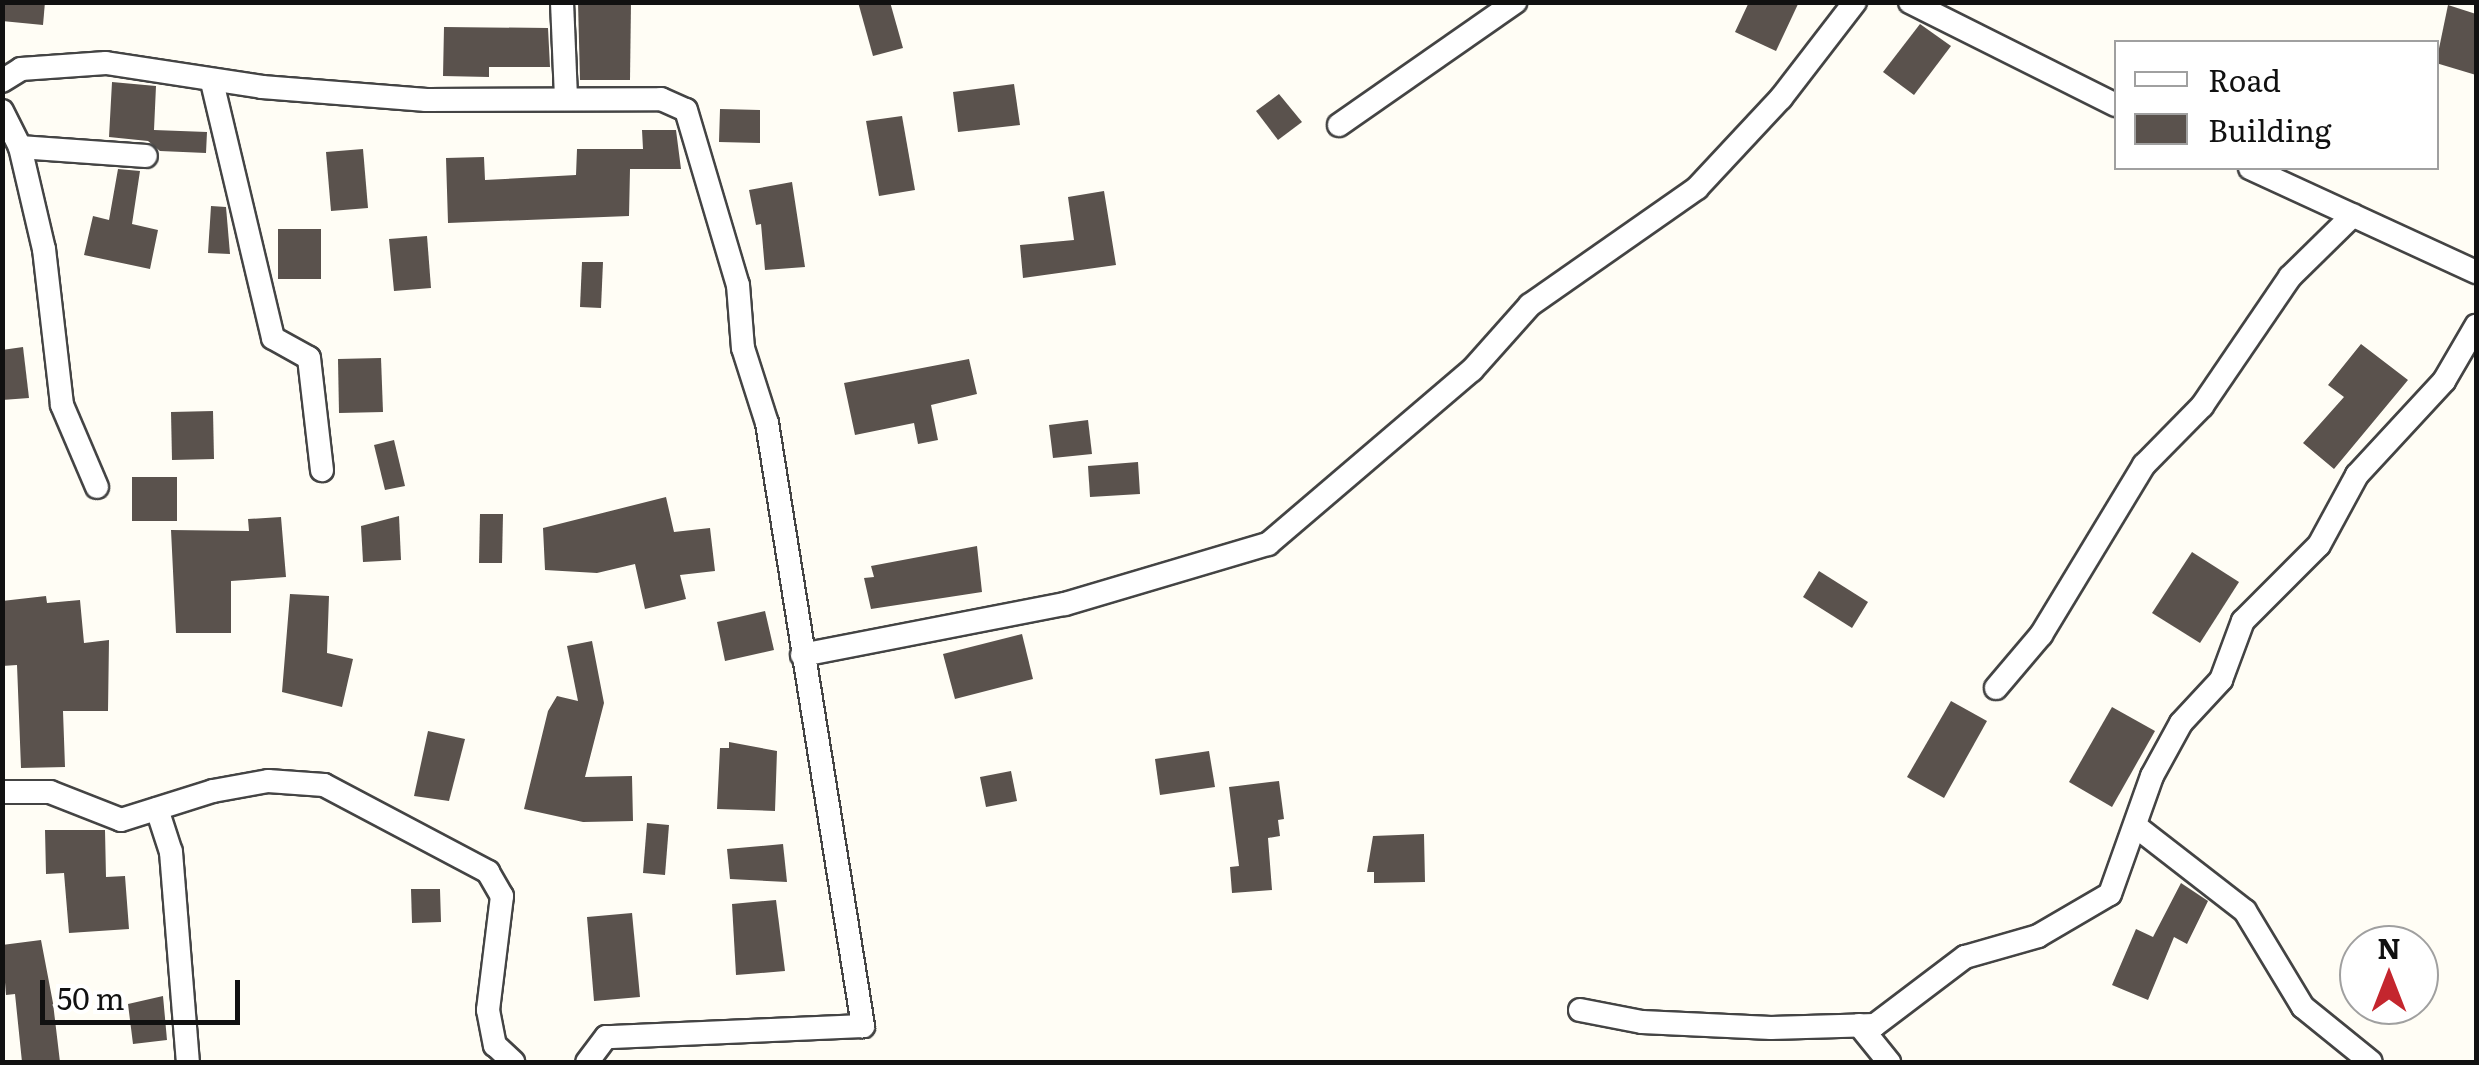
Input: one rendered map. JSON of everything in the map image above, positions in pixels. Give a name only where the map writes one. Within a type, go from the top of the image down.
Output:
[{"type":"street","points":[[562,2],[566,98]]},
{"type":"street","points":[[1339,126],[1515,2]]},
{"type":"street","points":[[802,656],[1064,604],[1268,544],[1472,370],[1530,305],[1696,188],[1781,98],[1855,2]]},
{"type":"street","points":[[1910,2],[2114,104]]},
{"type":"street","points":[[2,82],[20,70],[106,63],[212,82],[426,100],[660,99],[686,110],[738,285],[743,348],[767,423],[864,1026],[606,1037],[586,1062]]},
{"type":"street","points":[[212,82],[273,338],[309,358],[322,470]]},
{"type":"street","points":[[2,111],[20,147],[44,250],[62,405],[97,487]]},
{"type":"street","points":[[20,147],[146,156]]},
{"type":"street","points":[[2254,170],[2476,272]]},
{"type":"street","points":[[1996,688],[2042,636],[2144,465],[2202,406],[2290,277],[2352,215]]},
{"type":"street","points":[[1580,1010],[1697,1025],[1875,1025],[1965,957],[2038,936],[2110,894],[2138,828],[2152,776],[2181,724],[2221,680],[2244,621],[2319,545],[2358,475],[2444,381],[2476,326]]},
{"type":"street","points":[[2,792],[50,792],[121,820],[268,781],[324,785],[488,872],[502,896],[488,1010],[496,1045],[513,1062]]},
{"type":"street","points":[[157,809],[170,852],[188,1062]]},
{"type":"street","points":[[2138,828],[2245,911],[2303,1007],[2371,1062]]},
{"type":"street","points":[[1858,1025],[1890,1062]]},
{"type":"building","points":[[2,2],[45,2],[43,25],[2,21]]},
{"type":"building","points":[[578,2],[631,2],[630,80],[580,80]]},
{"type":"building","points":[[858,2],[890,2],[903,48],[873,56]]},
{"type":"building","points":[[1749,2],[1799,2],[1776,51],[1735,32]]},
{"type":"building","points":[[2448,5],[2476,14],[2476,75],[2439,64]]},
{"type":"building","points":[[1920,24],[1951,46],[1914,95],[1883,72]]},
{"type":"building","points":[[444,27],[548,28],[550,67],[489,67],[489,77],[443,76]]},
{"type":"building","points":[[112,82],[156,86],[154,130],[207,132],[206,153],[160,151],[148,141],[109,137]]},
{"type":"building","points":[[1014,84],[1020,125],[958,132],[953,92]]},
{"type":"building","points":[[1279,94],[1302,122],[1278,140],[1256,111]]},
{"type":"building","points":[[720,109],[760,110],[760,143],[719,142]]},
{"type":"building","points":[[902,116],[915,190],[879,196],[866,121]]},
{"type":"building","points":[[642,130],[676,130],[681,169],[630,169],[629,216],[448,223],[446,158],[484,157],[485,180],[576,175],[577,149],[643,149]]},
{"type":"building","points":[[363,149],[368,208],[331,211],[326,152]]},
{"type":"building","points":[[118,169],[140,171],[132,224],[158,230],[150,269],[84,255],[93,216],[109,220]]},
{"type":"building","points":[[792,182],[805,267],[765,270],[761,224],[756,225],[749,190]]},
{"type":"building","points":[[1104,191],[1116,265],[1023,278],[1020,245],[1074,240],[1068,197]]},
{"type":"building","points":[[211,206],[226,207],[230,254],[208,253]]},
{"type":"building","points":[[278,229],[321,229],[321,279],[278,279]]},
{"type":"building","points":[[427,236],[431,288],[394,291],[389,239]]},
{"type":"building","points":[[582,262],[603,262],[601,308],[580,307]]},
{"type":"building","points":[[2361,344],[2408,380],[2334,469],[2303,443],[2344,397],[2328,385]]},
{"type":"building","points":[[23,347],[29,398],[2,400],[2,350]]},
{"type":"building","points":[[381,358],[383,412],[339,413],[338,359]]},
{"type":"building","points":[[969,359],[977,394],[931,405],[938,440],[918,444],[914,423],[855,435],[844,383]]},
{"type":"building","points":[[213,411],[214,459],[172,460],[171,412]]},
{"type":"building","points":[[1088,420],[1092,454],[1053,458],[1049,425]]},
{"type":"building","points":[[394,440],[405,486],[385,490],[374,445]]},
{"type":"building","points":[[1138,462],[1140,494],[1090,497],[1088,466]]},
{"type":"building","points":[[132,477],[177,477],[177,521],[132,521]]},
{"type":"building","points":[[666,497],[674,532],[710,528],[715,571],[680,575],[686,599],[645,609],[635,564],[597,573],[545,570],[543,528]]},
{"type":"building","points":[[480,514],[503,514],[502,563],[479,563]]},
{"type":"building","points":[[399,516],[401,560],[363,562],[361,526]]},
{"type":"building","points":[[281,517],[286,577],[231,581],[231,633],[176,633],[171,530],[249,531],[248,519]]},
{"type":"building","points":[[977,546],[982,592],[871,609],[864,578],[874,577],[871,566]]},
{"type":"building","points":[[2192,552],[2239,582],[2200,643],[2152,613]]},
{"type":"building","points":[[1819,571],[1868,602],[1852,628],[1803,597]]},
{"type":"building","points":[[290,594],[329,596],[327,653],[353,659],[342,707],[282,692]]},
{"type":"building","points":[[46,596],[47,603],[80,600],[84,643],[109,640],[108,711],[63,711],[65,767],[21,768],[17,665],[2,666],[2,601]]},
{"type":"building","points":[[765,611],[774,650],[725,661],[717,622]]},
{"type":"building","points":[[1022,634],[1033,679],[955,699],[943,654]]},
{"type":"building","points":[[592,641],[604,703],[585,777],[632,776],[633,821],[583,822],[524,809],[548,711],[557,696],[578,701],[567,646]]},
{"type":"building","points":[[1951,701],[1987,721],[1944,798],[1907,777]]},
{"type":"building","points":[[2112,707],[2155,731],[2112,807],[2069,782]]},
{"type":"building","points":[[428,731],[465,739],[449,801],[414,796]]},
{"type":"building","points":[[729,742],[777,751],[775,811],[717,809],[720,748],[729,748]]},
{"type":"building","points":[[1209,751],[1215,787],[1160,795],[1155,759]]},
{"type":"building","points":[[1011,771],[1017,801],[986,807],[980,777]]},
{"type":"building","points":[[1279,781],[1284,819],[1278,820],[1280,836],[1268,838],[1272,890],[1232,893],[1230,867],[1239,866],[1229,787]]},
{"type":"building","points":[[647,823],[669,825],[665,875],[643,873]]},
{"type":"building","points":[[45,830],[105,830],[106,877],[125,876],[129,929],[69,933],[64,873],[46,874]]},
{"type":"building","points":[[1424,834],[1425,882],[1374,883],[1374,872],[1367,872],[1373,836]]},
{"type":"building","points":[[783,844],[787,882],[730,879],[727,849]]},
{"type":"building","points":[[2181,883],[2208,901],[2187,944],[2174,937],[2148,1000],[2112,985],[2136,929],[2153,937]]},
{"type":"building","points":[[411,889],[440,889],[441,922],[412,923]]},
{"type":"building","points":[[776,900],[785,971],[736,975],[732,904]]},
{"type":"building","points":[[632,913],[640,997],[594,1001],[587,917]]},
{"type":"building","points":[[41,940],[60,1062],[22,1062],[15,994],[6,995],[2,945]]},
{"type":"building","points":[[163,996],[167,1040],[133,1044],[128,1004]]}]
